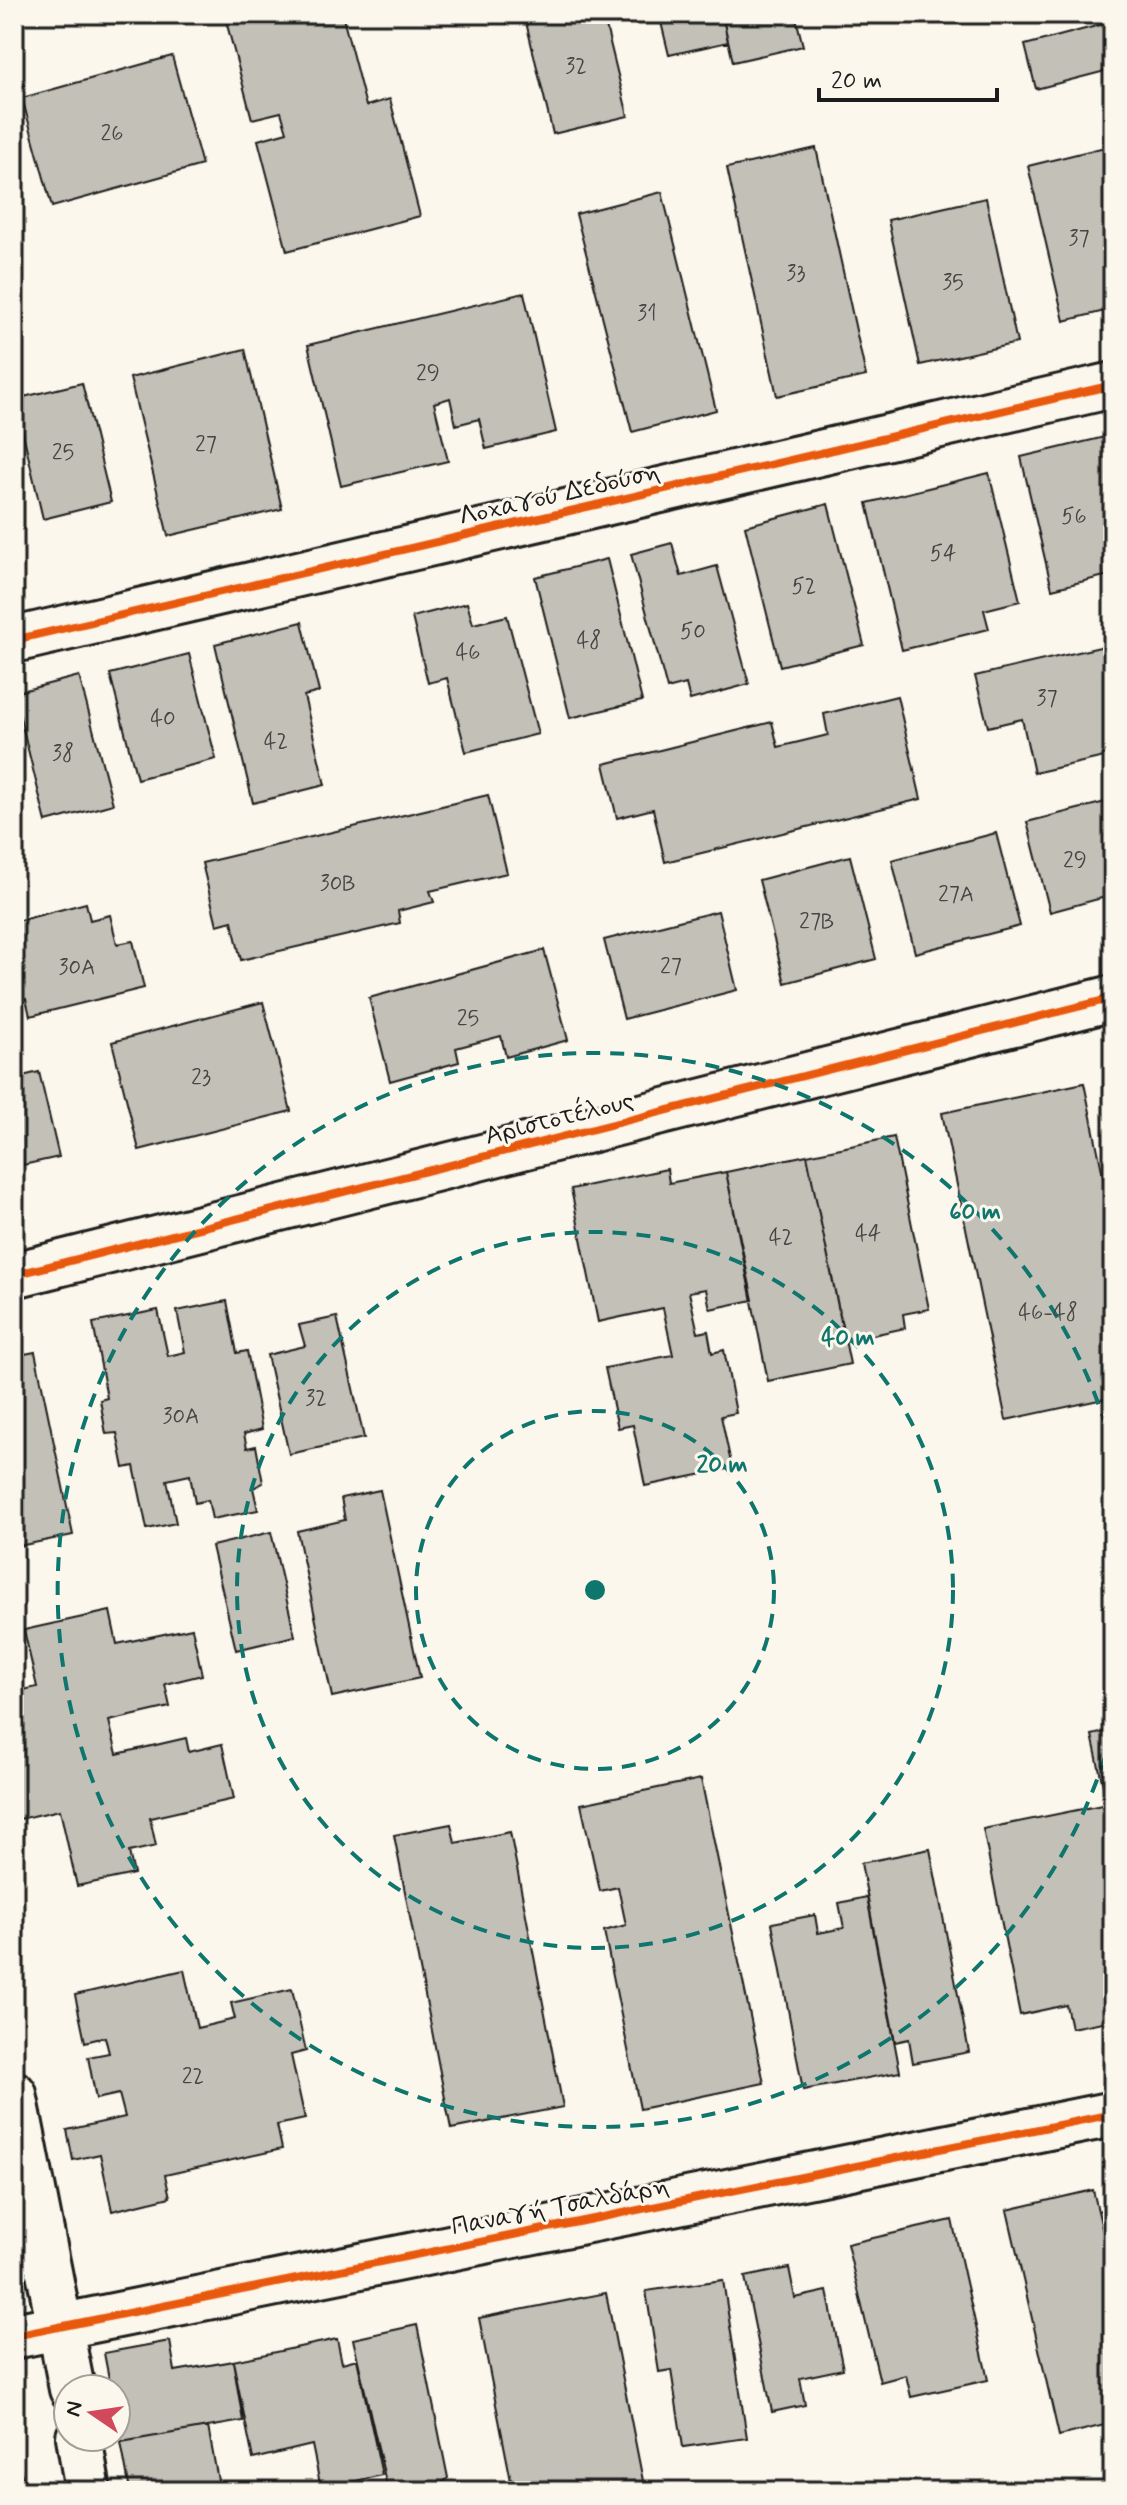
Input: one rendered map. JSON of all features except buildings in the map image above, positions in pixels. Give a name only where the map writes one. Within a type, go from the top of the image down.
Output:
[{"type":"street","name":"Λοχαγού Δεδούση","points":[[14,640],[1113,385]]},
{"type":"street","name":"Αριστοτέλους","points":[[14,1275],[1113,998]]},
{"type":"street","points":[[14,2094],[69,2373]]},
{"type":"street","name":"Παναγή Τσαλδάρη","points":[[14,2336],[1113,2114]]},
{"type":"street","points":[[82,2453],[88,2491]]},
{"type":"cycle path","points":[[14,640],[1113,385]]},
{"type":"cycle path","points":[[14,1275],[1113,998]]},
{"type":"cycle path","points":[[14,2336],[1113,2114]]}]
